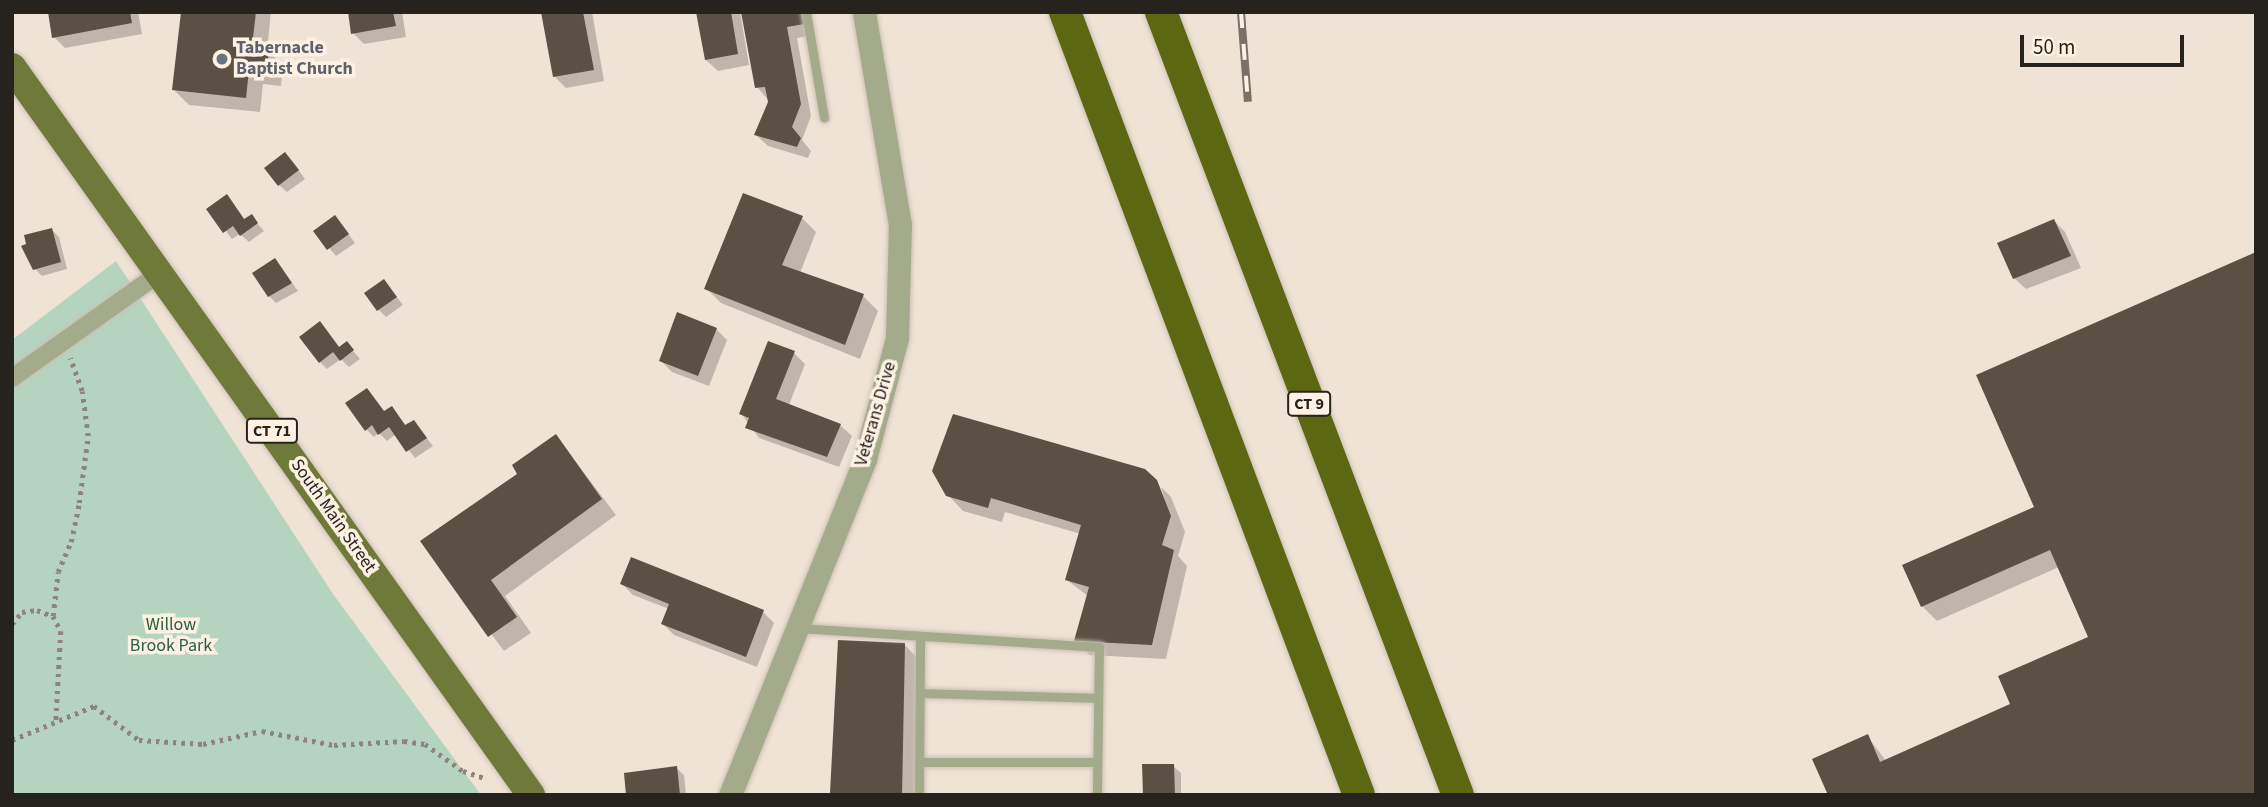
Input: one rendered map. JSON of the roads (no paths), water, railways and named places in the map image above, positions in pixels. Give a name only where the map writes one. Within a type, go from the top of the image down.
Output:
[{"type":"highway","points":[[1065,12],[1359,795]]},
{"type":"highway","name":"CT 9","points":[[1161,12],[1458,795]]},
{"type":"main road","name":"South Main Street","points":[[12,67],[531,795]]},
{"type":"street","name":"Veterans Drive","points":[[730,795],[865,459],[897,338],[900,225],[864,12]]},
{"type":"street","points":[[12,378],[63,345],[160,273]]},
{"type":"lane","points":[[806,12],[824,117]]},
{"type":"lane","points":[[798,628],[1099,647],[1097,795]]},
{"type":"lane","points":[[919,795],[920,637]]},
{"type":"lane","points":[[920,694],[1098,698]]},
{"type":"lane","points":[[920,762],[1097,762]]},
{"type":"railway","points":[[1241,12],[1248,102]]},
{"type":"place","name":"Tabernacle Baptist Church","points":[[222,59]]},
{"type":"park label","name":"Willow Brook Park","points":[[171,636]]}]
